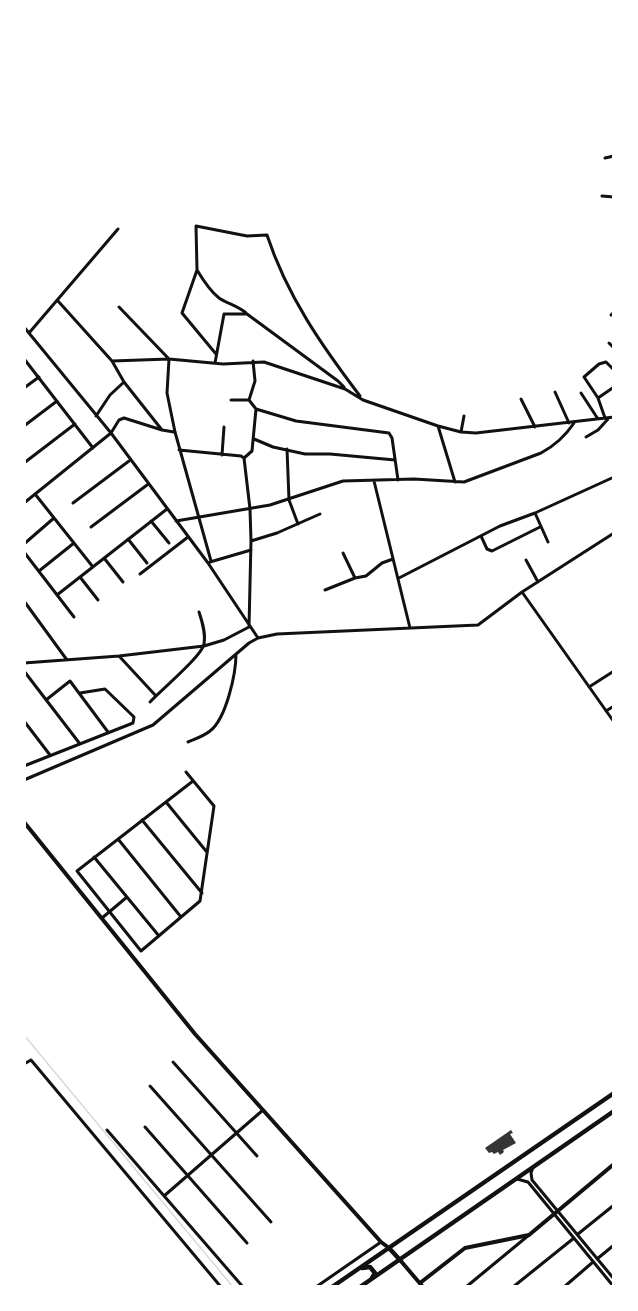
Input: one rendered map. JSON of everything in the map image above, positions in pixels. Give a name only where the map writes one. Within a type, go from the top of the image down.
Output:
[{"type":"main road","points":[[332,1287],[614,1093]]},
{"type":"main road","points":[[360,1287],[614,1111]]},
{"type":"main road","points":[[389,1248],[400,1260]]},
{"type":"main road","points":[[357,1270],[370,1267],[375,1273],[371,1280]]},
{"type":"street","points":[[605,158],[614,156]]},
{"type":"street","points":[[602,196],[614,196]]},
{"type":"street","points":[[216,354],[182,313],[197,270],[196,226],[247,236],[267,235],[274,256],[299,309],[321,344],[363,400]]},
{"type":"street","points":[[29,333],[118,229]]},
{"type":"street","points":[[197,270],[206,285],[220,299],[239,307],[338,381],[345,389]]},
{"type":"street","points":[[58,301],[112,361],[124,382],[162,430]]},
{"type":"street","points":[[119,307],[169,359],[167,393],[179,450],[210,562]]},
{"type":"street","points":[[215,363],[224,314],[247,314]]},
{"type":"street","points":[[24,327],[111,433],[147,484],[210,562],[258,638]]},
{"type":"street","points":[[609,343],[614,348]]},
{"type":"street","points":[[112,361],[169,359],[215,363],[264,362],[345,389],[363,400],[438,426],[476,434],[611,419]]},
{"type":"street","points":[[25,360],[93,448]]},
{"type":"street","points":[[249,400],[255,381],[253,361]]},
{"type":"street","points":[[611,419],[584,377],[599,364],[606,362],[614,370]]},
{"type":"street","points":[[24,388],[39,377]]},
{"type":"street","points":[[96,416],[110,395],[124,382]]},
{"type":"street","points":[[598,398],[614,387]]},
{"type":"street","points":[[555,392],[569,423]]},
{"type":"street","points":[[581,393],[598,420]]},
{"type":"street","points":[[520,399],[535,427]]},
{"type":"street","points":[[231,400],[249,400]]},
{"type":"street","points":[[249,400],[256,409],[296,421],[389,433],[392,438],[398,480]]},
{"type":"street","points":[[24,426],[57,401]]},
{"type":"street","points":[[244,458],[252,451],[256,409]]},
{"type":"street","points":[[461,432],[464,416]]},
{"type":"street","points":[[24,503],[111,433],[119,420],[124,418],[175,432]]},
{"type":"street","points":[[586,437],[611,419]]},
{"type":"street","points":[[176,520],[250,509],[289,500],[343,481],[414,479],[464,482],[541,453],[550,448],[574,423]]},
{"type":"street","points":[[24,463],[75,424]]},
{"type":"street","points":[[438,426],[455,483]]},
{"type":"street","points":[[222,454],[224,427]]},
{"type":"street","points":[[254,439],[273,447],[305,454],[395,460]]},
{"type":"street","points":[[287,449],[289,500],[298,524]]},
{"type":"street","points":[[179,450],[244,458]]},
{"type":"street","points":[[244,458],[251,541],[249,627]]},
{"type":"street","points":[[73,503],[129,460]]},
{"type":"street","points":[[398,577],[516,519],[536,513],[614,477]]},
{"type":"street","points":[[374,480],[410,628]]},
{"type":"street","points":[[91,527],[147,484]]},
{"type":"street","points":[[35,494],[93,567]]},
{"type":"street","points":[[57,595],[167,509]]},
{"type":"street","points":[[536,513],[548,542]]},
{"type":"street","points":[[251,541],[277,533],[320,514]]},
{"type":"street","points":[[24,544],[54,518]]},
{"type":"street","points":[[151,521],[169,543]]},
{"type":"street","points":[[481,536],[490,552],[540,527]]},
{"type":"street","points":[[24,780],[153,725],[258,638],[277,634],[478,625],[522,592],[614,533]]},
{"type":"street","points":[[140,574],[188,537]]},
{"type":"street","points":[[128,539],[147,563]]},
{"type":"street","points":[[39,571],[74,543]]},
{"type":"street","points":[[210,562],[251,550]]},
{"type":"street","points":[[24,552],[74,617]]},
{"type":"street","points":[[343,554],[355,578]]},
{"type":"street","points":[[104,558],[123,582]]},
{"type":"street","points":[[325,590],[366,576],[382,563],[394,558]]},
{"type":"street","points":[[526,560],[538,583]]},
{"type":"street","points":[[80,577],[98,600]]},
{"type":"street","points":[[522,592],[614,722]]},
{"type":"street","points":[[24,601],[68,660]]},
{"type":"street","points":[[150,702],[198,655],[204,646],[203,624],[199,612]]},
{"type":"street","points":[[24,663],[119,656],[204,646],[225,640],[249,627]]},
{"type":"street","points":[[188,742],[210,731],[219,721],[228,697],[236,654]]},
{"type":"street","points":[[119,656],[156,696]]},
{"type":"street","points":[[24,671],[80,744]]},
{"type":"street","points":[[589,687],[614,671]]},
{"type":"street","points":[[46,700],[70,681],[108,733]]},
{"type":"street","points":[[24,766],[133,723],[135,720],[105,689],[80,693]]},
{"type":"street","points":[[606,711],[614,706]]},
{"type":"street","points":[[24,721],[50,755]]},
{"type":"street","points":[[186,772],[214,806],[200,901],[141,951],[77,871],[193,781]]},
{"type":"street","points":[[166,802],[207,852]]},
{"type":"street","points":[[142,820],[202,893]]},
{"type":"street","points":[[24,822],[195,1034],[381,1242],[389,1248]]},
{"type":"street","points":[[118,839],[182,917]]},
{"type":"street","points":[[94,857],[159,936]]},
{"type":"street","points":[[102,918],[127,897]]},
{"type":"street","points":[[24,1064],[31,1060],[221,1287]]},
{"type":"street","points":[[173,1062],[257,1156]]},
{"type":"street","points":[[150,1086],[271,1222]]},
{"type":"street","points":[[164,1196],[263,1110]]},
{"type":"street","points":[[145,1127],[247,1243]]},
{"type":"street","points":[[107,1130],[243,1287]]},
{"type":"street","points":[[466,1287],[614,1164]]},
{"type":"street","points":[[533,1167],[532,1180],[549,1204]]},
{"type":"street","points":[[517,1179],[528,1182],[563,1217],[614,1279]]},
{"type":"street","points":[[578,1235],[614,1205]]},
{"type":"street","points":[[556,1212],[559,1220],[611,1286]]},
{"type":"street","points":[[559,1220],[563,1217]]},
{"type":"street","points":[[400,1260],[422,1285],[465,1248],[529,1235]]},
{"type":"street","points":[[513,1287],[574,1238]]},
{"type":"street","points":[[316,1287],[381,1242]]},
{"type":"street","points":[[597,1259],[614,1245]]},
{"type":"street","points":[[564,1287],[593,1262]]},
{"type":"building","points":[[511,1130],[513,1133],[510,1134],[516,1143],[503,1150],[504,1152],[500,1155],[498,1152],[489,1153],[485,1148]]},
{"type":"waterway","points":[[24,1035],[233,1287]]}]
